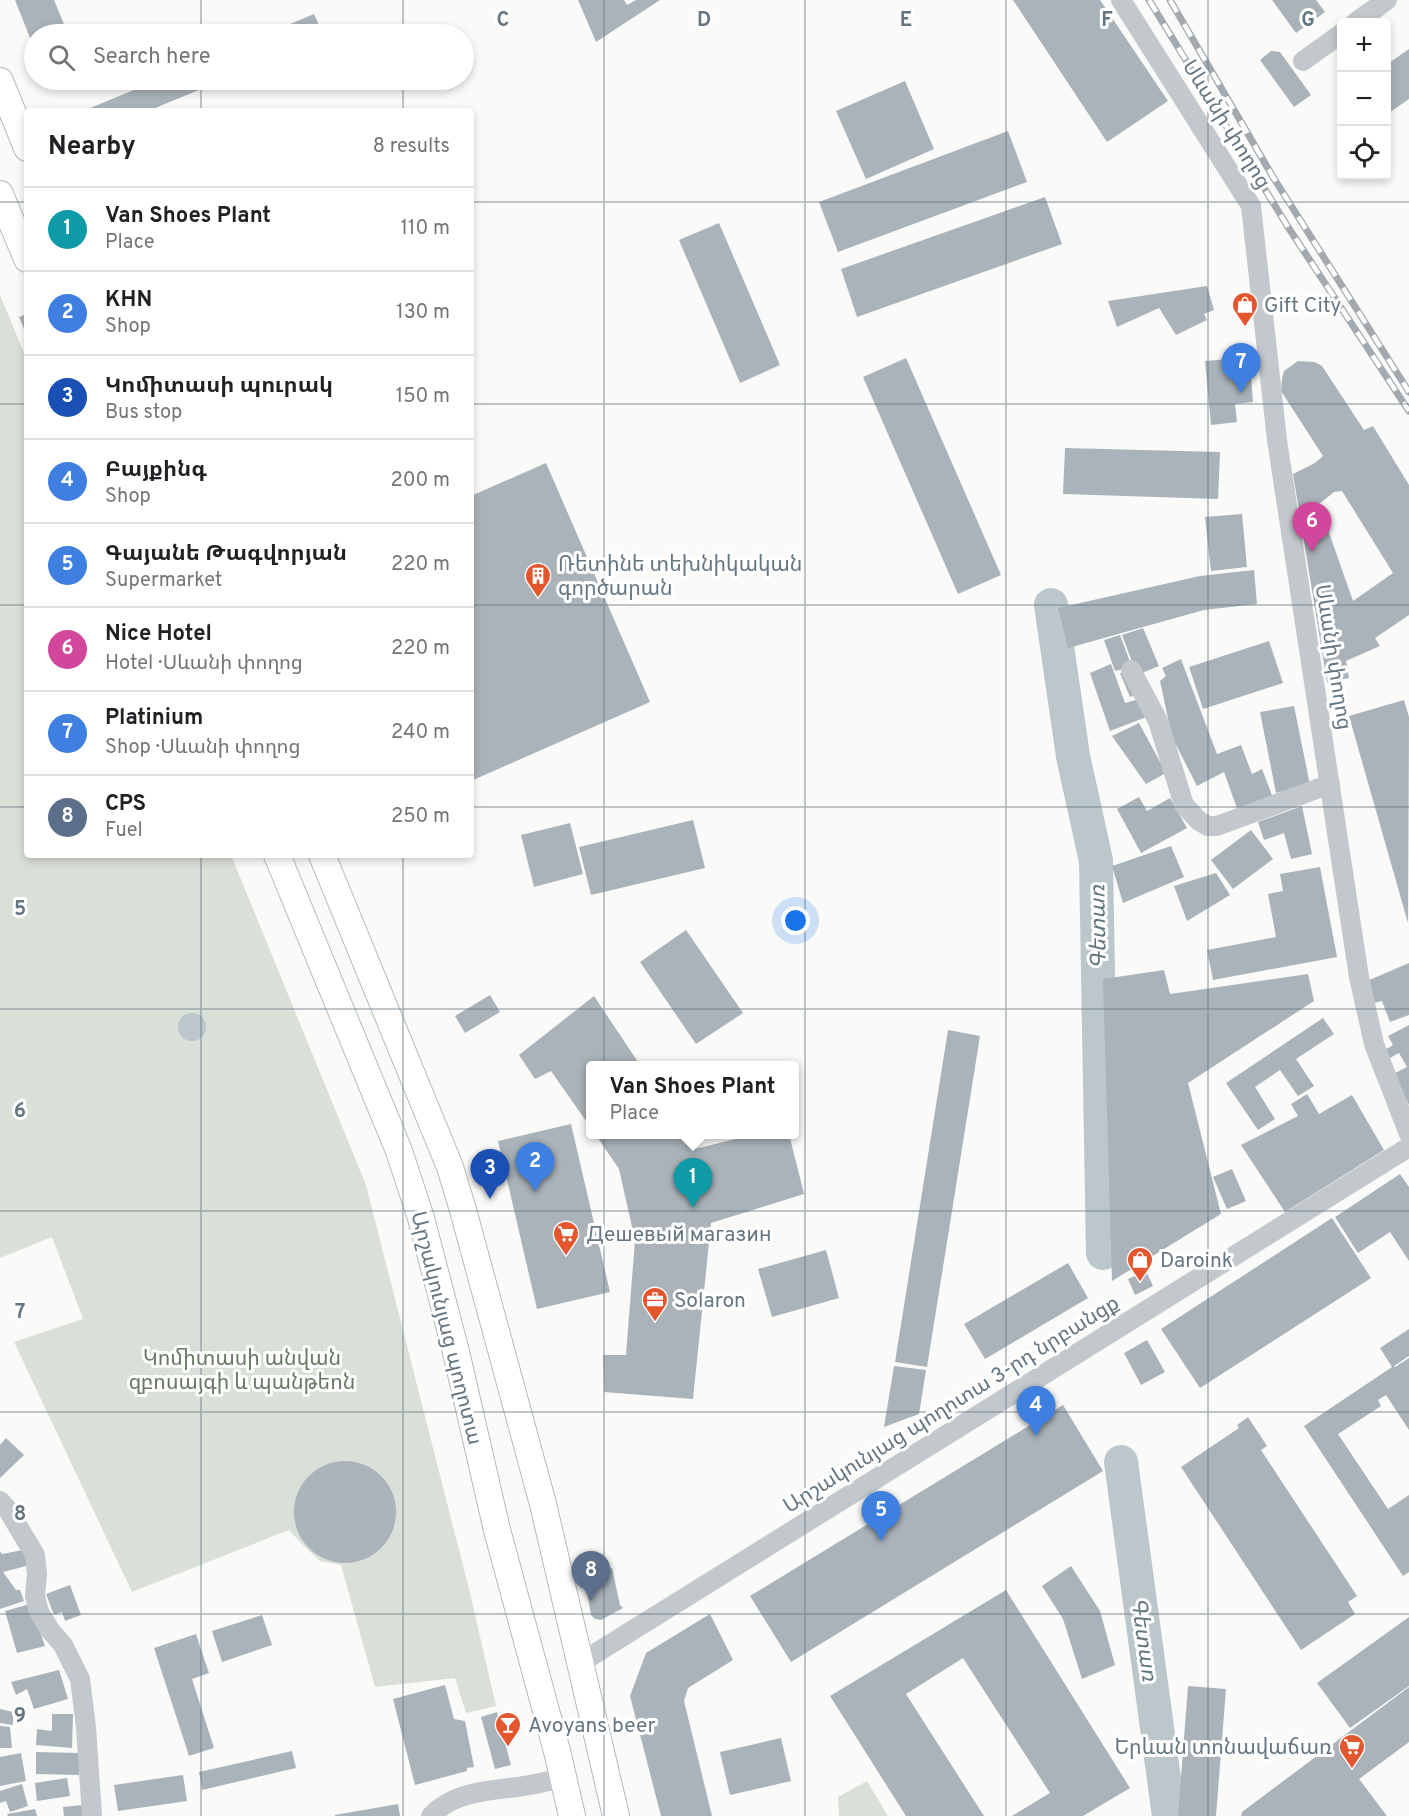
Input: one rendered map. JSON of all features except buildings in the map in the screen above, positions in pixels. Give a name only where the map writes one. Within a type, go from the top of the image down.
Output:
[{"type":"main road","points":[[0,81],[24,141]]},
{"type":"main road","points":[[0,194],[24,252]]},
{"type":"main road","name":"Արշակունյաց պողոտա","points":[[278,858],[399,1151],[421,1218],[456,1352],[497,1530],[572,1816]]},
{"type":"main road","name":"Արշակունյաց պողոտա","points":[[323,858],[450,1167],[543,1504],[616,1816]]},
{"type":"street","name":"Սևանի փողոց","points":[[1121,0],[1251,206],[1277,440],[1359,977],[1374,1044],[1405,1110],[1409,1134]]},
{"type":"street","points":[[1362,18],[1387,0]]},
{"type":"street","points":[[1303,61],[1337,36]]},
{"type":"street","points":[[1131,670],[1158,721],[1184,805],[1199,821],[1208,826],[1217,826],[1330,784]]},
{"type":"street","name":"Արշակունյաց պողոտա 3-րդ նրբանցք","points":[[580,1663],[1409,1147]]},
{"type":"street","points":[[0,1501],[8,1510],[35,1555],[37,1574],[35,1596],[39,1612],[63,1646],[80,1679],[92,1816]]},
{"type":"street","points":[[431,1816],[443,1804],[457,1798],[563,1778]]},
{"type":"green space","name":"Կոմիտասի անվան զբոսայգի և պանթեոն","points":[[0,295],[24,353],[24,858],[232,858],[366,1185],[469,1589],[496,1706],[466,1713],[455,1678],[375,1687],[341,1565],[320,1561],[289,1530],[132,1592],[14,1342],[83,1319],[52,1237],[0,1258]]},
{"type":"green space","points":[[867,1781],[888,1816],[839,1816],[838,1797]]},
{"type":"shaded area","points":[[192,1013],[202,1017],[206,1027],[202,1037],[192,1041],[182,1037],[178,1027],[182,1017]]},
{"type":"waterway","name":"Գետառ","points":[[1051,605],[1073,756],[1096,861],[1103,1253]]},
{"type":"waterway","name":"Գետառ","points":[[1121,1462],[1169,1816]]},
{"type":"railway","points":[[1149,0],[1288,227],[1409,411]]},
{"type":"railway","points":[[1170,0],[1273,177],[1409,392]]},
{"type":"place","name":"Gift City","points":[[1245,328]]},
{"type":"place","name":"Platinium","points":[[1241,393]]},
{"type":"place","name":"Nice Hotel","points":[[1312,552]]},
{"type":"place","name":"Ռետինե տեխնիկական գործարան","points":[[538,599]]},
{"type":"place","name":"KHN","points":[[535,1192]]},
{"type":"place","name":"Կոմիտասի պուրակ","points":[[490,1199]]},
{"type":"place","name":"Van Shoes Plant","points":[[693,1208]]},
{"type":"place","name":"Дешевый магазин","points":[[566,1257]]},
{"type":"place","name":"Daroink","points":[[1140,1283]]},
{"type":"place","name":"Solaron","points":[[655,1323]]},
{"type":"place","name":"Բայքինգ","points":[[1036,1436]]},
{"type":"place","name":"Գայանե Թագվորյան","points":[[881,1541]]},
{"type":"place","name":"CPS","points":[[591,1601]]},
{"type":"place","name":"Avoyans beer","points":[[508,1748]]},
{"type":"place","name":"Երևան տոնավաճառ","points":[[1352,1770]]}]
